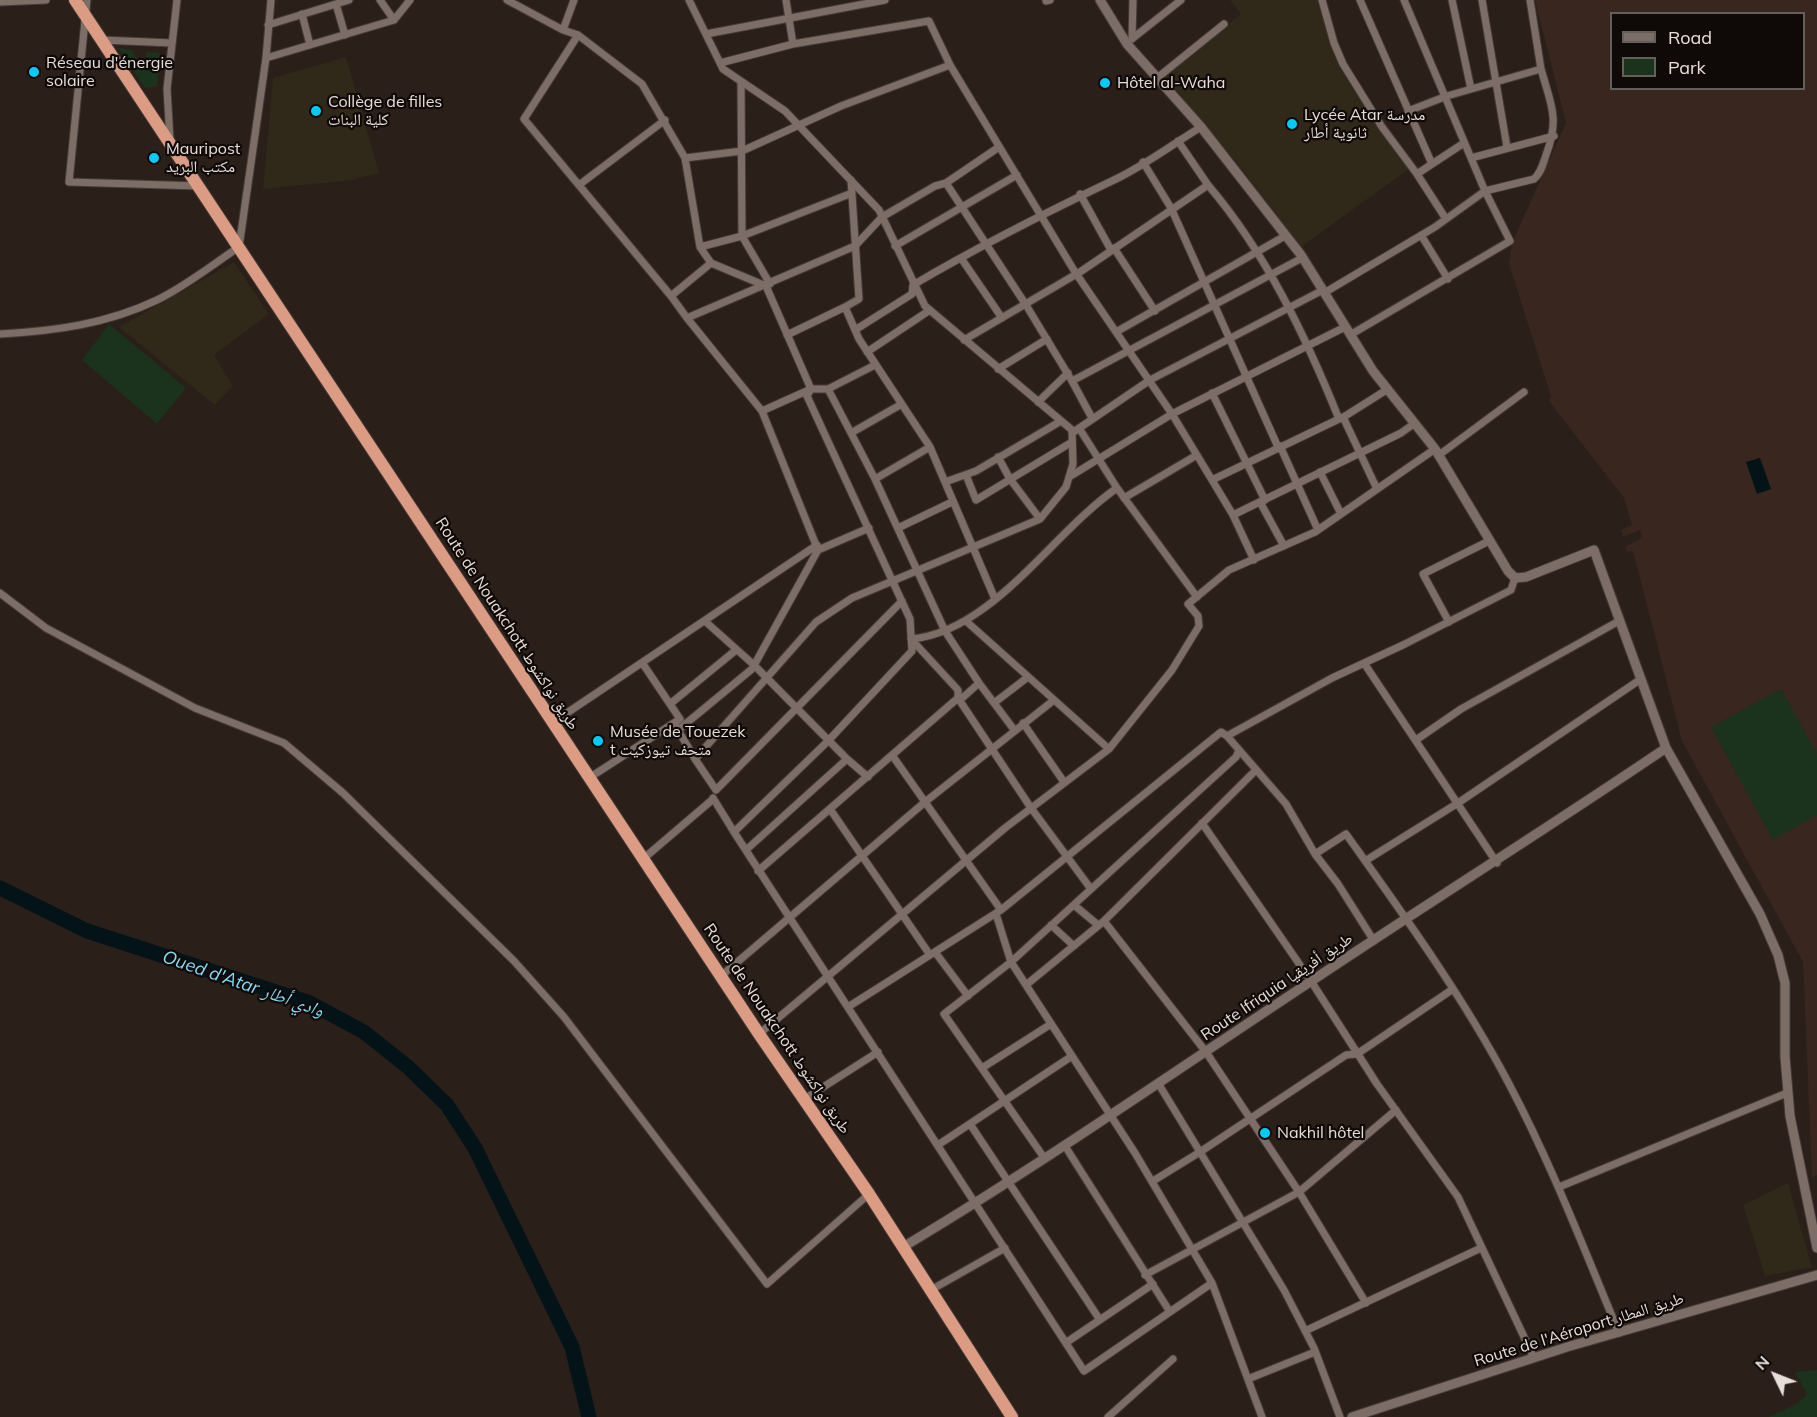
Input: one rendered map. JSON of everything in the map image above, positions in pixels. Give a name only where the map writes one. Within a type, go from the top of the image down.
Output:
[{"type":"highway","name":"Route de Nouakchott طريق نواكشوط","points":[[75,0],[643,860],[803,1100],[869,1194],[929,1291],[1012,1417]]},
{"type":"street","points":[[0,2],[46,0]]},
{"type":"street","points":[[87,0],[69,182],[199,186]]},
{"type":"street","points":[[170,142],[167,89],[177,0]]},
{"type":"street","points":[[0,334],[79,326],[135,310],[183,285],[239,247],[266,58],[271,0]]},
{"type":"street","points":[[268,25],[349,0]]},
{"type":"street","points":[[380,0],[394,20]]},
{"type":"street","points":[[266,58],[394,20],[410,0]]},
{"type":"street","points":[[507,0],[563,30],[578,35],[642,84],[685,158],[700,247],[711,263],[768,285]]},
{"type":"street","points":[[563,30],[574,0]]},
{"type":"street","points":[[689,0],[723,69],[785,111],[879,210],[914,285],[930,310],[1061,421],[1072,433],[1073,464],[1066,487],[1040,519],[852,598],[816,622],[695,759]]},
{"type":"street","points":[[786,0],[793,44]]},
{"type":"street","points":[[706,34],[885,0]]},
{"type":"street","points":[[1100,0],[1157,78],[1201,127],[1302,258],[1388,389],[1437,452],[1489,541],[1515,578]]},
{"type":"street","points":[[1130,41],[1133,0]]},
{"type":"street","points":[[1130,41],[1181,0]]},
{"type":"street","points":[[1322,0],[1334,43],[1343,64],[1382,127],[1417,174],[1446,219]]},
{"type":"street","points":[[1360,0],[1431,164]]},
{"type":"street","points":[[1069,477],[1172,414],[1309,345],[1348,331],[1448,279],[1510,241],[1485,191],[1447,96],[1404,0]]},
{"type":"street","points":[[1452,0],[1471,89]]},
{"type":"street","points":[[1482,0],[1507,147]]},
{"type":"street","points":[[1072,433],[1150,380],[1323,292],[1421,235],[1485,191],[1534,179],[1539,175],[1554,136],[1554,115],[1541,69],[1530,0]]},
{"type":"street","points":[[336,4],[345,34]]},
{"type":"street","points":[[302,14],[310,45]]},
{"type":"street","points":[[720,63],[793,44],[929,21],[950,65],[1075,272],[1150,380],[1197,455],[1233,515],[1254,560]]},
{"type":"street","points":[[1157,78],[1224,24]]},
{"type":"street","points":[[578,35],[525,118],[762,411],[818,548]]},
{"type":"street","points":[[102,39],[172,43]]},
{"type":"street","points":[[685,158],[742,151],[841,106],[950,65]]},
{"type":"street","points":[[1408,111],[1447,96],[1541,69]]},
{"type":"street","points":[[741,82],[742,236],[768,285],[811,389]]},
{"type":"street","points":[[579,184],[665,120]]},
{"type":"street","points":[[855,330],[912,294],[914,285],[987,243],[1080,194],[1117,178],[1201,127]]},
{"type":"street","points":[[1471,158],[1554,136]]},
{"type":"street","points":[[1178,141],[1257,253],[1309,345],[1341,418],[1377,489]]},
{"type":"street","points":[[1417,174],[1464,143]]},
{"type":"street","points":[[687,318],[855,246],[882,217],[934,186],[946,183],[999,147]]},
{"type":"street","points":[[1143,162],[1171,208],[1318,530]]},
{"type":"street","points":[[895,246],[1017,175]]},
{"type":"street","points":[[787,335],[859,299],[851,180]]},
{"type":"street","points":[[946,183],[1026,304],[1092,418]]},
{"type":"street","points":[[964,340],[1075,272],[1080,272],[1208,185]]},
{"type":"street","points":[[700,247],[742,236],[852,193]]},
{"type":"street","points":[[1080,194],[1113,249],[1155,310]]},
{"type":"street","points":[[1421,235],[1448,279]]},
{"type":"street","points":[[1116,332],[1285,236]]},
{"type":"street","points":[[962,258],[1002,318]]},
{"type":"street","points":[[1072,381],[1302,258]]},
{"type":"street","points":[[671,296],[711,263]]},
{"type":"street","points":[[845,307],[867,352],[930,447],[995,599]]},
{"type":"street","points":[[867,352],[930,310]]},
{"type":"street","points":[[998,369],[1047,339]]},
{"type":"street","points":[[762,411],[811,389],[828,389],[875,365]]},
{"type":"street","points":[[1038,402],[1068,373]]},
{"type":"street","points":[[734,832],[828,741],[912,651],[910,619],[807,396],[811,389]]},
{"type":"street","points":[[828,389],[898,528],[945,631],[979,683],[1015,730]]},
{"type":"street","points":[[1212,480],[1341,418],[1388,389]]},
{"type":"street","points":[[759,1034],[902,912],[1108,749],[1172,670],[1199,626],[1198,616],[1188,604],[1229,570],[1318,530],[1524,392]]},
{"type":"street","points":[[1212,393],[1247,462],[1284,546]]},
{"type":"street","points":[[851,433],[900,405]]},
{"type":"street","points":[[945,482],[966,475],[1061,421]]},
{"type":"street","points":[[1233,515],[1415,423]]},
{"type":"street","points":[[1079,428],[1117,488],[1197,597]]},
{"type":"street","points":[[966,475],[976,500],[1072,442]]},
{"type":"street","points":[[874,479],[930,447]]},
{"type":"street","points":[[1124,498],[1197,455]]},
{"type":"street","points":[[998,457],[1010,479],[1040,519]]},
{"type":"street","points":[[1320,472],[1341,514]]},
{"type":"street","points":[[911,639],[945,631],[980,613],[1094,504],[1117,488]]},
{"type":"street","points":[[898,528],[952,501]]},
{"type":"street","points":[[552,723],[818,548],[868,528]]},
{"type":"street","points":[[1449,622],[1423,574],[1489,541]]},
{"type":"street","points":[[677,731],[754,665],[818,548]]},
{"type":"street","points":[[1515,578],[1594,550],[1666,748],[1760,914],[1778,955],[1785,983],[1787,1093],[1817,1248]]},
{"type":"street","points":[[1227,736],[1332,678],[1511,590],[1515,578]]},
{"type":"street","points":[[0,593],[46,628],[175,697],[284,743],[343,793],[514,961],[564,1017],[767,1284],[869,1194]]},
{"type":"street","points":[[643,860],[712,800],[716,790],[794,708],[902,601]]},
{"type":"street","points":[[966,621],[1108,749]]},
{"type":"street","points":[[1416,740],[1461,709],[1620,621]]},
{"type":"street","points":[[706,622],[754,665],[794,708],[868,777]]},
{"type":"street","points":[[911,639],[958,690],[959,699],[991,749],[1091,890]]},
{"type":"street","points":[[670,704],[736,650]]},
{"type":"street","points":[[1364,663],[1497,862]]},
{"type":"street","points":[[589,778],[680,718],[643,664]]},
{"type":"street","points":[[994,703],[1028,677]]},
{"type":"street","points":[[1365,861],[1458,803],[1641,679]]},
{"type":"street","points":[[758,871],[979,683]]},
{"type":"street","points":[[721,976],[862,854],[1054,700]]},
{"type":"street","points":[[674,723],[716,790]]},
{"type":"street","points":[[1023,723],[1064,782]]},
{"type":"street","points":[[848,1007],[998,912],[1221,732],[1286,804],[1315,854],[1338,884],[1374,940]]},
{"type":"street","name":"Route Ifriquia طريق أفريقيا","points":[[903,1247],[1010,1183],[1405,918],[1497,862],[1666,748]]},
{"type":"street","points":[[1045,1159],[944,1014],[1011,962],[1236,757],[1239,750]]},
{"type":"street","points":[[892,755],[966,860],[998,912],[1011,962],[1153,1181],[1193,1247],[1212,1283],[1262,1417]]},
{"type":"street","points":[[746,850],[847,759]]},
{"type":"street","points":[[1026,985],[1101,923],[1256,770]]},
{"type":"street","points":[[712,800],[1084,1371],[1212,1283]]},
{"type":"street","points":[[830,809],[932,954],[968,996]]},
{"type":"street","points":[[1202,823],[1311,981],[1357,1054],[1458,1197],[1534,1358]]},
{"type":"street","points":[[1315,854],[1346,834],[1452,989],[1508,1082],[1559,1187],[1619,1333]]},
{"type":"street","points":[[1074,905],[1101,923],[1206,1052],[1299,1192],[1366,1303]]},
{"type":"street","points":[[1052,925],[1074,946]]},
{"type":"street","points":[[1153,1181],[1250,1120],[1346,1055],[1357,1054],[1452,989]]},
{"type":"street","points":[[982,1068],[1051,1024]]},
{"type":"street","points":[[803,1100],[878,1052]]},
{"type":"street","points":[[938,1145],[1072,1056]]},
{"type":"street","points":[[1158,1083],[1240,1221],[1266,1259],[1315,1352],[1340,1417]]},
{"type":"street","points":[[1559,1187],[1787,1093]]},
{"type":"street","points":[[1145,1275],[1240,1221],[1299,1192],[1396,1110]]},
{"type":"street","points":[[970,1124],[1100,1320]]},
{"type":"street","points":[[1065,1146],[1170,1312]]},
{"type":"street","points":[[929,1291],[1005,1248]]},
{"type":"street","points":[[1305,1331],[1481,1248]]},
{"type":"street","name":"Route de l'Aéroport طريق المطار","points":[[1352,1417],[1534,1358],[1817,1275]]},
{"type":"street","points":[[1066,1342],[1153,1284]]},
{"type":"street","points":[[1248,1379],[1315,1352]]},
{"type":"street","points":[[1108,1417],[1173,1359]]},
{"type":"shaded area","name":"Lycée Atar مدرسة ثانوية أطار","points":[[1230,0],[1317,0],[1331,44],[1348,81],[1410,168],[1301,247],[1241,168],[1163,75],[1241,14]]},
{"type":"shaded area","points":[[1535,0],[1817,0],[1817,1175],[1812,1177],[1803,962],[1682,741],[1633,551],[1627,552],[1625,547],[1642,538],[1640,530],[1623,537],[1621,530],[1632,525],[1624,498],[1549,401],[1551,396],[1509,264],[1512,243],[1566,123]]},
{"type":"shaded area","name":"Collège de filles كلية البنات","points":[[346,57],[379,173],[352,180],[263,189],[273,78]]},
{"type":"shaded area","points":[[234,262],[269,314],[214,355],[233,386],[215,405],[119,327]]},
{"type":"shaded area","points":[[1760,458],[1771,489],[1757,494],[1746,462]]},
{"type":"shaded area","points":[[1788,1183],[1812,1267],[1765,1276],[1743,1205]]},
{"type":"green space","points":[[118,48],[132,50],[137,59],[146,61],[146,52],[160,53],[157,86],[145,88]]},
{"type":"green space","points":[[109,324],[186,388],[157,424],[82,360]]},
{"type":"green space","points":[[1781,689],[1817,754],[1817,815],[1773,840],[1711,727]]},
{"type":"green space","points":[[1817,1370],[1817,1417],[1768,1417],[1797,1404],[1807,1394],[1795,1372]]},
{"type":"waterway","name":"Oued d'Atar وادي أطار","points":[[0,888],[87,931],[310,1003],[364,1032],[408,1067],[447,1105],[475,1148],[572,1347],[589,1417]]},
{"type":"place","name":"Réseau d'énergie solaire","points":[[34,72]]},
{"type":"place","name":"Hôtel al-Waha","points":[[1105,83]]},
{"type":"place","name":"Collège de filles كلية البنات","points":[[316,111]]},
{"type":"place","name":"Lycée Atar مدرسة ثانوية أطار","points":[[1292,124]]},
{"type":"place","name":"Mauripost مكتب البريد","points":[[154,158]]},
{"type":"place","name":"Musée de Touezek t متحف تيوزكيت","points":[[598,741]]},
{"type":"place","name":"Nakhil hôtel","points":[[1265,1133]]}]
